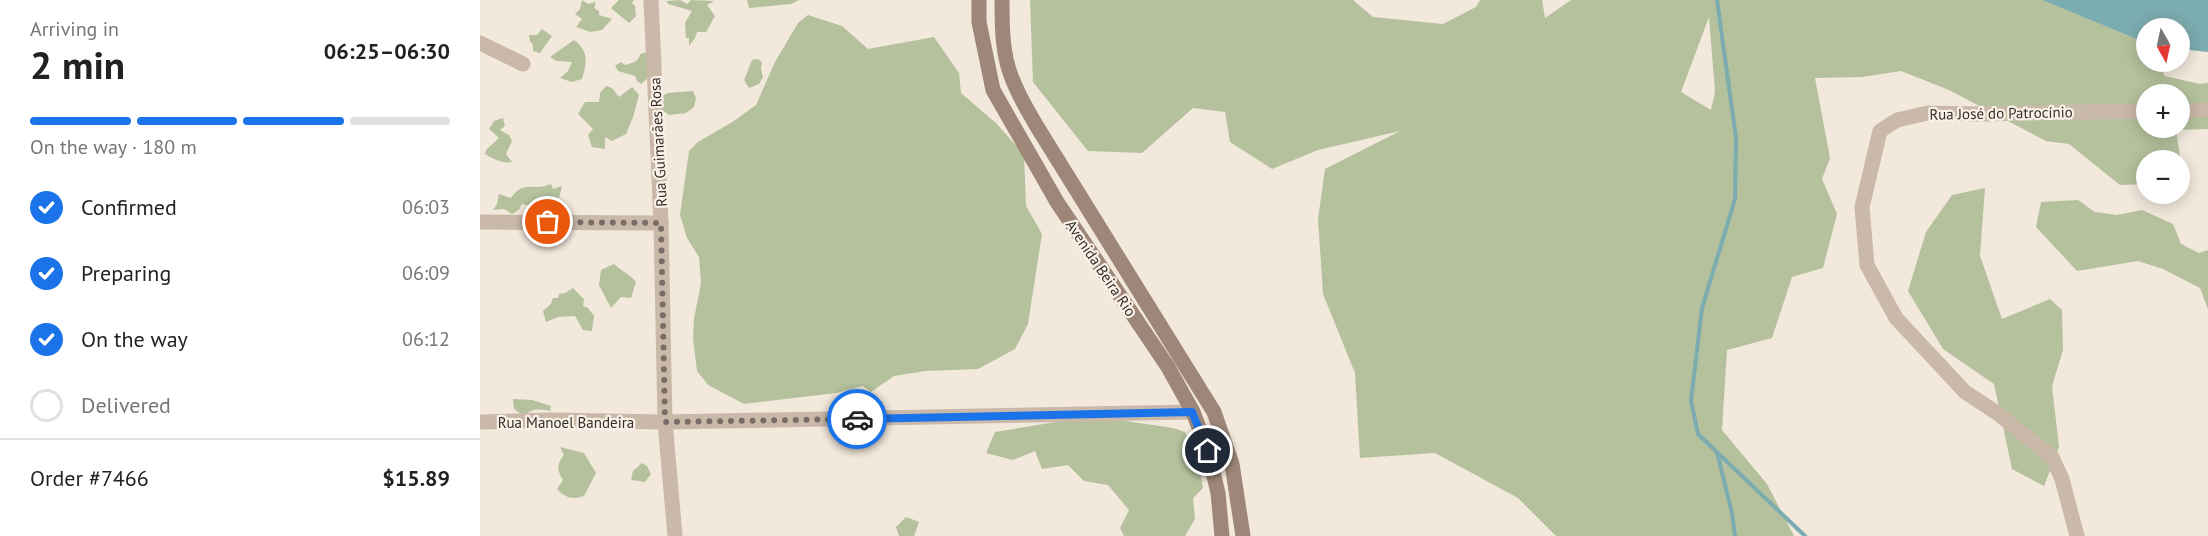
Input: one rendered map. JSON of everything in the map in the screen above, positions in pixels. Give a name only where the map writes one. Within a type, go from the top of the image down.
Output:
[{"type":"main road","name":"Avenida Beira Rio","points":[[979,0],[979,22],[993,90],[1057,202],[1168,367],[1192,412],[1208,451],[1218,493],[1222,536]]},
{"type":"main road","name":"Avenida Beira Rio","points":[[1002,0],[1002,34],[1006,61],[1013,83],[1036,125],[1214,412],[1232,464],[1243,536]]},
{"type":"main road","points":[[1057,202],[1077,191]]},
{"type":"street","name":"Rua Guimarães Rosa","points":[[651,0],[661,223],[665,422],[675,536]]},
{"type":"street","points":[[480,43],[523,64]]},
{"type":"street","points":[[2190,111],[2208,110]]},
{"type":"street","name":"Rua José do Patrocínio","points":[[2077,536],[2062,479],[2052,457],[1997,413],[1965,392],[1896,318],[1867,265],[1863,207],[1881,130],[1897,120],[1928,113],[2136,111]]},
{"type":"street","points":[[480,222],[661,223]]},
{"type":"street","name":"Rua Manoel Bandeira","points":[[480,422],[551,420],[665,422],[1192,412]]},
{"type":"green space","points":[[582,0],[588,4],[596,2],[594,8],[599,11],[599,15],[612,19],[602,30],[590,32],[576,27],[582,19],[575,14],[580,9]]},
{"type":"green space","points":[[619,0],[634,0],[632,3],[635,6],[636,16],[629,23],[611,8]]},
{"type":"green space","points":[[680,0],[687,4],[691,0],[714,1],[707,5],[715,16],[706,32],[697,32],[689,46],[685,23],[692,11],[668,4],[667,1]]},
{"type":"green space","points":[[747,0],[799,0],[791,4],[749,8]]},
{"type":"green space","points":[[1030,0],[1353,0],[1373,17],[1443,24],[1476,7],[1480,0],[1542,0],[1545,18],[1571,0],[2042,0],[2136,39],[2136,72],[2163,72],[2165,76],[2200,84],[2208,83],[2208,129],[2190,130],[2190,84],[2136,84],[2136,138],[2177,138],[2179,150],[2136,150],[2136,184],[2120,185],[2069,144],[2046,141],[1949,90],[1901,71],[1862,77],[1815,78],[1830,158],[1822,179],[1837,214],[1823,268],[1792,277],[1772,338],[1727,350],[1722,430],[1767,484],[1794,536],[1556,536],[1518,498],[1435,453],[1360,458],[1355,373],[1323,294],[1318,219],[1325,169],[1400,131],[1318,150],[1272,169],[1230,142],[1225,112],[1193,108],[1142,153],[1088,151],[1033,82]],"holes":[[[1709,17],[1715,92],[1711,110],[1681,92]]]},
{"type":"green space","points":[[808,15],[842,26],[868,49],[934,37],[959,73],[961,93],[997,124],[1024,155],[1026,206],[1042,234],[1028,324],[1015,349],[978,369],[925,371],[894,376],[871,392],[863,386],[836,393],[744,404],[708,385],[697,371],[693,339],[694,319],[701,283],[699,257],[687,238],[680,215],[689,151],[698,142],[756,105],[775,62],[798,23]]},
{"type":"green space","points":[[542,29],[552,36],[540,53],[533,51],[529,35],[537,35]]},
{"type":"green space","points":[[574,40],[582,48],[586,63],[582,79],[572,82],[560,78],[568,71],[572,62],[557,61],[550,57]]},
{"type":"green space","points":[[647,52],[650,76],[641,84],[635,76],[618,71],[615,66],[621,62],[625,65],[633,63],[640,54]]},
{"type":"green space","points":[[758,59],[762,62],[763,77],[759,84],[749,88],[744,80],[752,60]]},
{"type":"green space","points":[[606,86],[612,88],[619,97],[632,87],[639,95],[626,134],[612,141],[605,137],[605,149],[592,147],[588,135],[593,129],[578,114],[585,102],[599,102],[600,93]]},
{"type":"green space","points":[[693,91],[696,98],[694,107],[686,113],[669,115],[661,109],[660,97],[668,93]]},
{"type":"green space","points":[[503,118],[505,126],[500,130],[509,135],[512,141],[506,154],[512,162],[502,162],[485,154],[486,150],[499,138],[489,129],[494,121]]},
{"type":"green space","points":[[551,184],[553,189],[562,186],[557,207],[545,210],[548,200],[540,200],[530,206],[522,204],[519,210],[512,214],[504,209],[493,210],[499,194],[511,198],[525,187]]},
{"type":"green space","points":[[1985,188],[1980,256],[2002,319],[2050,299],[2062,310],[2063,350],[2052,386],[2059,447],[2044,486],[2012,469],[1994,384],[1943,349],[1908,291],[1926,232],[1952,195]]},
{"type":"green space","points":[[2078,200],[2095,212],[2117,215],[2142,210],[2173,224],[2181,244],[2199,253],[2208,250],[2208,309],[2200,288],[2163,269],[2138,261],[2077,271],[2036,227],[2041,202]]},
{"type":"green space","points":[[614,264],[636,282],[631,298],[621,297],[611,308],[599,285],[601,270]]},
{"type":"green space","points":[[573,288],[584,299],[583,306],[588,308],[594,316],[592,331],[583,330],[575,316],[558,317],[546,322],[543,311],[551,304],[553,298],[558,298],[559,294]]},
{"type":"green space","points":[[513,399],[532,400],[551,406],[550,411],[536,410],[524,416],[514,409]]},
{"type":"green space","points":[[1105,418],[1173,428],[1185,432],[1197,455],[1203,488],[1193,498],[1195,519],[1185,536],[1124,536],[1120,528],[1129,510],[1108,485],[1084,481],[1068,465],[1042,469],[1035,451],[1013,460],[986,453],[995,432],[1074,419]]},
{"type":"green space","points":[[560,447],[584,453],[596,473],[584,496],[569,497],[557,489],[563,480],[558,468],[564,455]]},
{"type":"green space","points":[[642,463],[647,466],[651,474],[645,482],[631,480],[633,471]]},
{"type":"green space","points":[[906,517],[919,522],[914,536],[899,536],[896,527]]},
{"type":"water","points":[[2042,0],[2208,0],[2208,52],[2190,50],[2190,18],[2136,18],[2136,39]]},
{"type":"waterway","points":[[1717,0],[1736,138],[1735,199],[1702,308],[1691,401],[1698,434],[1805,536]]},
{"type":"waterway","points":[[1717,452],[1732,513],[1735,536]]},
{"type":"way so far","points":[[548,222],[661,223],[665,422],[857,419]]},
{"type":"route","points":[[857,419],[1192,412],[1208,451]]}]
